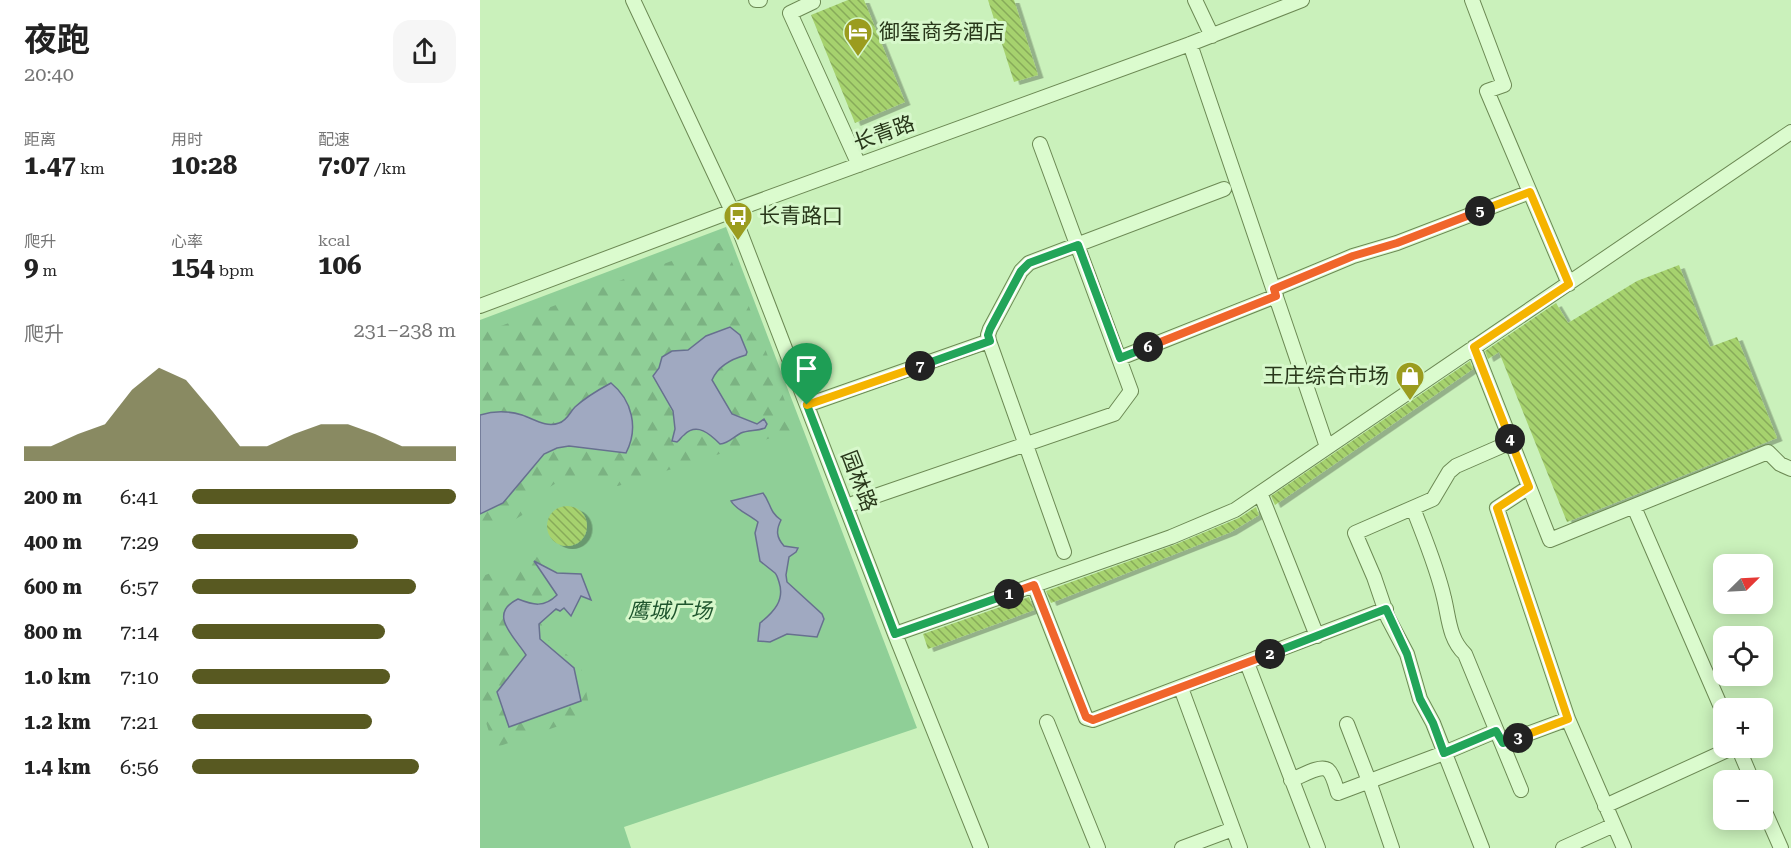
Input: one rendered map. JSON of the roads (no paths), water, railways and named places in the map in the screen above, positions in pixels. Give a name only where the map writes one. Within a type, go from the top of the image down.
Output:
[{"type":"street","name":"园林路","points":[[633,0],[732,211],[895,634],[981,848]]},
{"type":"street","points":[[812,0],[813,2],[790,13],[859,165]]},
{"type":"street","points":[[1195,0],[1212,36]]},
{"type":"street","name":"长青路","points":[[480,306],[732,211],[1190,45],[1302,0]]},
{"type":"street","points":[[1472,0],[1504,85],[1487,91],[1569,284]]},
{"type":"street","points":[[1190,45],[1327,447]]},
{"type":"street","points":[[895,634],[1218,519],[1235,510],[1791,132]]},
{"type":"street","points":[[846,506],[1114,414],[1131,391],[1040,144]]},
{"type":"street","points":[[1064,552],[988,335],[990,329],[1021,271],[1029,263],[1224,189]]},
{"type":"street","points":[[1120,358],[1353,256],[1397,243],[1530,192]]},
{"type":"street","points":[[807,405],[990,341]]},
{"type":"street","points":[[1474,347],[1550,540],[1768,452],[1780,464],[1791,469]]},
{"type":"street","points":[[1482,848],[1433,723],[1420,699],[1407,654],[1355,533],[1433,499],[1449,472],[1456,466],[1511,442]]},
{"type":"street","points":[[1529,487],[1497,508],[1568,719],[1624,848]]},
{"type":"street","points":[[1261,495],[1317,636]]},
{"type":"street","points":[[1634,507],[1717,698]]},
{"type":"street","points":[[1413,508],[1441,587],[1452,636],[1457,647],[1465,654],[1521,790]]},
{"type":"street","points":[[1034,585],[1086,717],[1093,720],[1386,609]]},
{"type":"street","points":[[1247,663],[1317,848]]},
{"type":"street","points":[[1180,688],[1240,848]]},
{"type":"street","points":[[1503,743],[1568,719]]},
{"type":"street","points":[[1047,722],[1098,848]]},
{"type":"street","points":[[1347,724],[1392,848]]},
{"type":"street","points":[[1291,780],[1320,768],[1326,769],[1330,772],[1338,793],[1496,731]]},
{"type":"street","points":[[1605,806],[1713,757]]},
{"type":"street","points":[[1563,848],[1614,825]]},
{"type":"street","points":[[1182,848],[1233,829]]},
{"type":"street","points":[[1772,830],[1780,848]]},
{"type":"water","points":[[730,327],[740,335],[747,352],[746,355],[726,364],[712,380],[732,414],[757,424],[764,419],[767,424],[765,428],[741,433],[720,444],[708,433],[698,429],[689,431],[677,442],[672,441],[675,429],[673,411],[653,376],[659,368],[662,357],[672,351],[688,350],[706,336]]},
{"type":"water","points":[[611,383],[624,398],[633,424],[626,453],[569,446],[557,448],[544,454],[503,503],[480,514],[480,415],[496,412],[512,413],[545,424],[554,424],[562,422],[579,403]]},
{"type":"water","points":[[763,493],[774,514],[781,520],[778,527],[779,540],[784,546],[798,548],[789,557],[787,582],[822,614],[824,619],[817,637],[787,634],[770,642],[758,641],[760,623],[777,605],[781,594],[780,588],[776,574],[760,561],[755,533],[758,522],[731,501]]},
{"type":"water","points":[[534,561],[557,573],[581,574],[591,600],[581,596],[571,616],[564,608],[560,611],[556,609],[539,624],[540,639],[574,668],[581,701],[509,727],[497,692],[526,655],[506,626],[504,611],[518,599],[543,604],[557,595]]},
{"type":"place","name":"御玺商务酒店","points":[[858,58]]},
{"type":"place","name":"长青路口","points":[[738,242]]},
{"type":"place","name":"王庄综合市场","points":[[1410,402]]},
{"type":"park label","name":"鹰城广场","points":[[670,611]]}]
